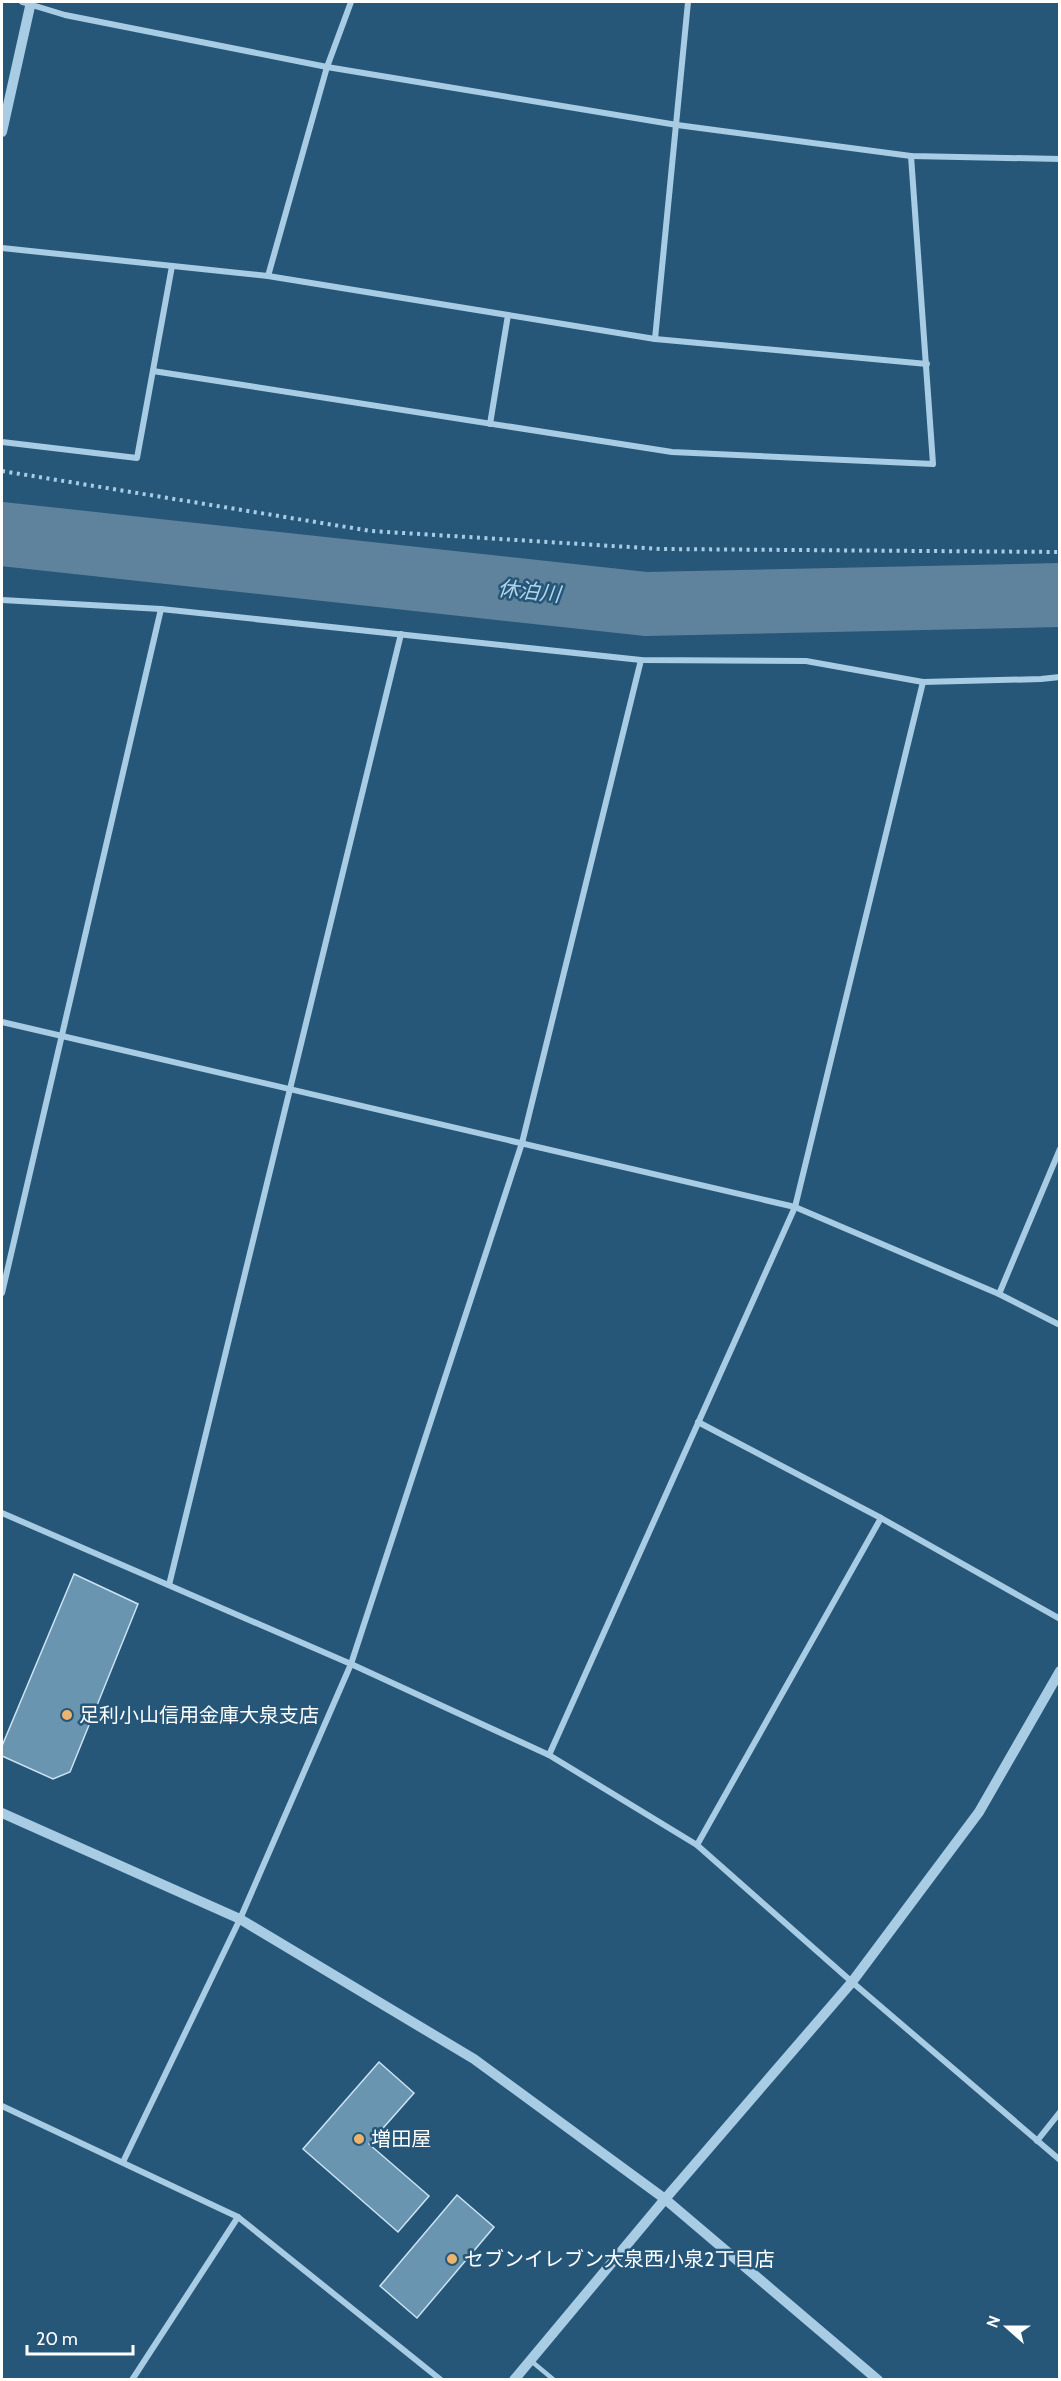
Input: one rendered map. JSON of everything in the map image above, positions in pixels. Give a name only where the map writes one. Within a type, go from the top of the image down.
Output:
[{"type":"street","points":[[2,132],[28,2],[65,15],[327,67],[677,125],[911,156],[1059,159]]},
{"type":"street","points":[[268,276],[327,67],[351,2]]},
{"type":"street","points":[[655,339],[688,2]]},
{"type":"street","points":[[153,371],[672,452],[933,464],[911,156]]},
{"type":"street","points":[[2,248],[268,276],[655,339],[927,364]]},
{"type":"street","points":[[2,442],[137,458],[172,266]]},
{"type":"street","points":[[490,424],[508,315]]},
{"type":"street","points":[[2,600],[161,609],[641,660],[806,661],[922,682],[1041,679],[1059,676]]},
{"type":"street","points":[[2,1293],[161,609]]},
{"type":"street","points":[[169,1585],[401,634]]},
{"type":"street","points":[[123,2162],[240,1919],[351,1664],[522,1143],[641,660]]},
{"type":"street","points":[[549,1755],[795,1207],[922,682]]},
{"type":"street","points":[[2,1022],[795,1207],[999,1294],[1059,1325]]},
{"type":"street","points":[[999,1294],[1059,1149]]},
{"type":"street","points":[[698,1422],[881,1518],[1059,1619]]},
{"type":"street","points":[[2,1513],[351,1664],[549,1755],[697,1845],[1059,2160]]},
{"type":"street","points":[[697,1845],[881,1518]]},
{"type":"street","points":[[514,2379],[664,2199],[852,1982],[979,1812],[1059,1671]]},
{"type":"street","points":[[2,1813],[240,1919],[474,2059],[664,2199],[878,2379]]},
{"type":"street","points":[[2,2106],[238,2217],[441,2379]]},
{"type":"street","points":[[1037,2141],[1059,2112]]},
{"type":"street","points":[[132,2379],[238,2217]]},
{"type":"lane","points":[[530,2360],[554,2379]]},
{"type":"path","points":[[2,471],[371,531],[661,549],[1059,552]]},
{"type":"building","points":[[74,1574],[138,1604],[70,1772],[53,1779],[2,1756],[2,1746]]},
{"type":"building","points":[[379,2062],[414,2093],[369,2144],[429,2196],[398,2232],[303,2149]]},
{"type":"building","points":[[457,2195],[494,2227],[417,2318],[380,2286]]},
{"type":"waterway","name":"休泊川","points":[[2,534],[646,604],[1060,595]]},
{"type":"place","name":"足利小山信用金庫大泉支店","points":[[67,1715]]},
{"type":"place","name":"増田屋","points":[[359,2139]]},
{"type":"place","name":"セブンイレブン大泉西小泉2丁目店","points":[[452,2259]]}]
